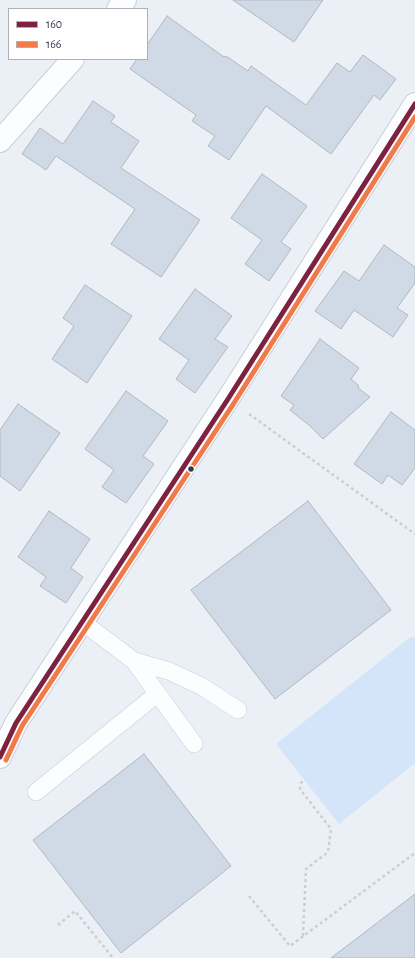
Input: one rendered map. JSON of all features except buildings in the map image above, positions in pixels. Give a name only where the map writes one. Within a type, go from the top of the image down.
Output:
[{"type":"street","points":[[119,8],[125,0]]},
{"type":"street","points":[[0,141],[72,60]]},
{"type":"street","points":[[0,757],[16,723],[228,399],[415,104]]},
{"type":"lane","points":[[82,622],[134,661],[194,744]]},
{"type":"lane","points":[[134,661],[169,672],[201,686],[238,710]]},
{"type":"lane","points":[[36,792],[157,694]]},
{"type":"path","points":[[228,399],[415,534]]},
{"type":"path","points":[[303,937],[306,869],[328,852],[331,829],[300,789],[301,783],[304,780]]},
{"type":"path","points":[[249,896],[290,946],[415,852]]},
{"type":"path","points":[[58,925],[75,912],[113,958]]},
{"type":"shaded area","points":[[415,637],[415,763],[339,824],[276,744],[409,638]]},
{"type":"transit line","name":"160","points":[[0,757],[16,723],[228,399],[415,104]]},
{"type":"transit line","name":"166","points":[[6,760],[22,726],[234,403],[415,117]]}]
